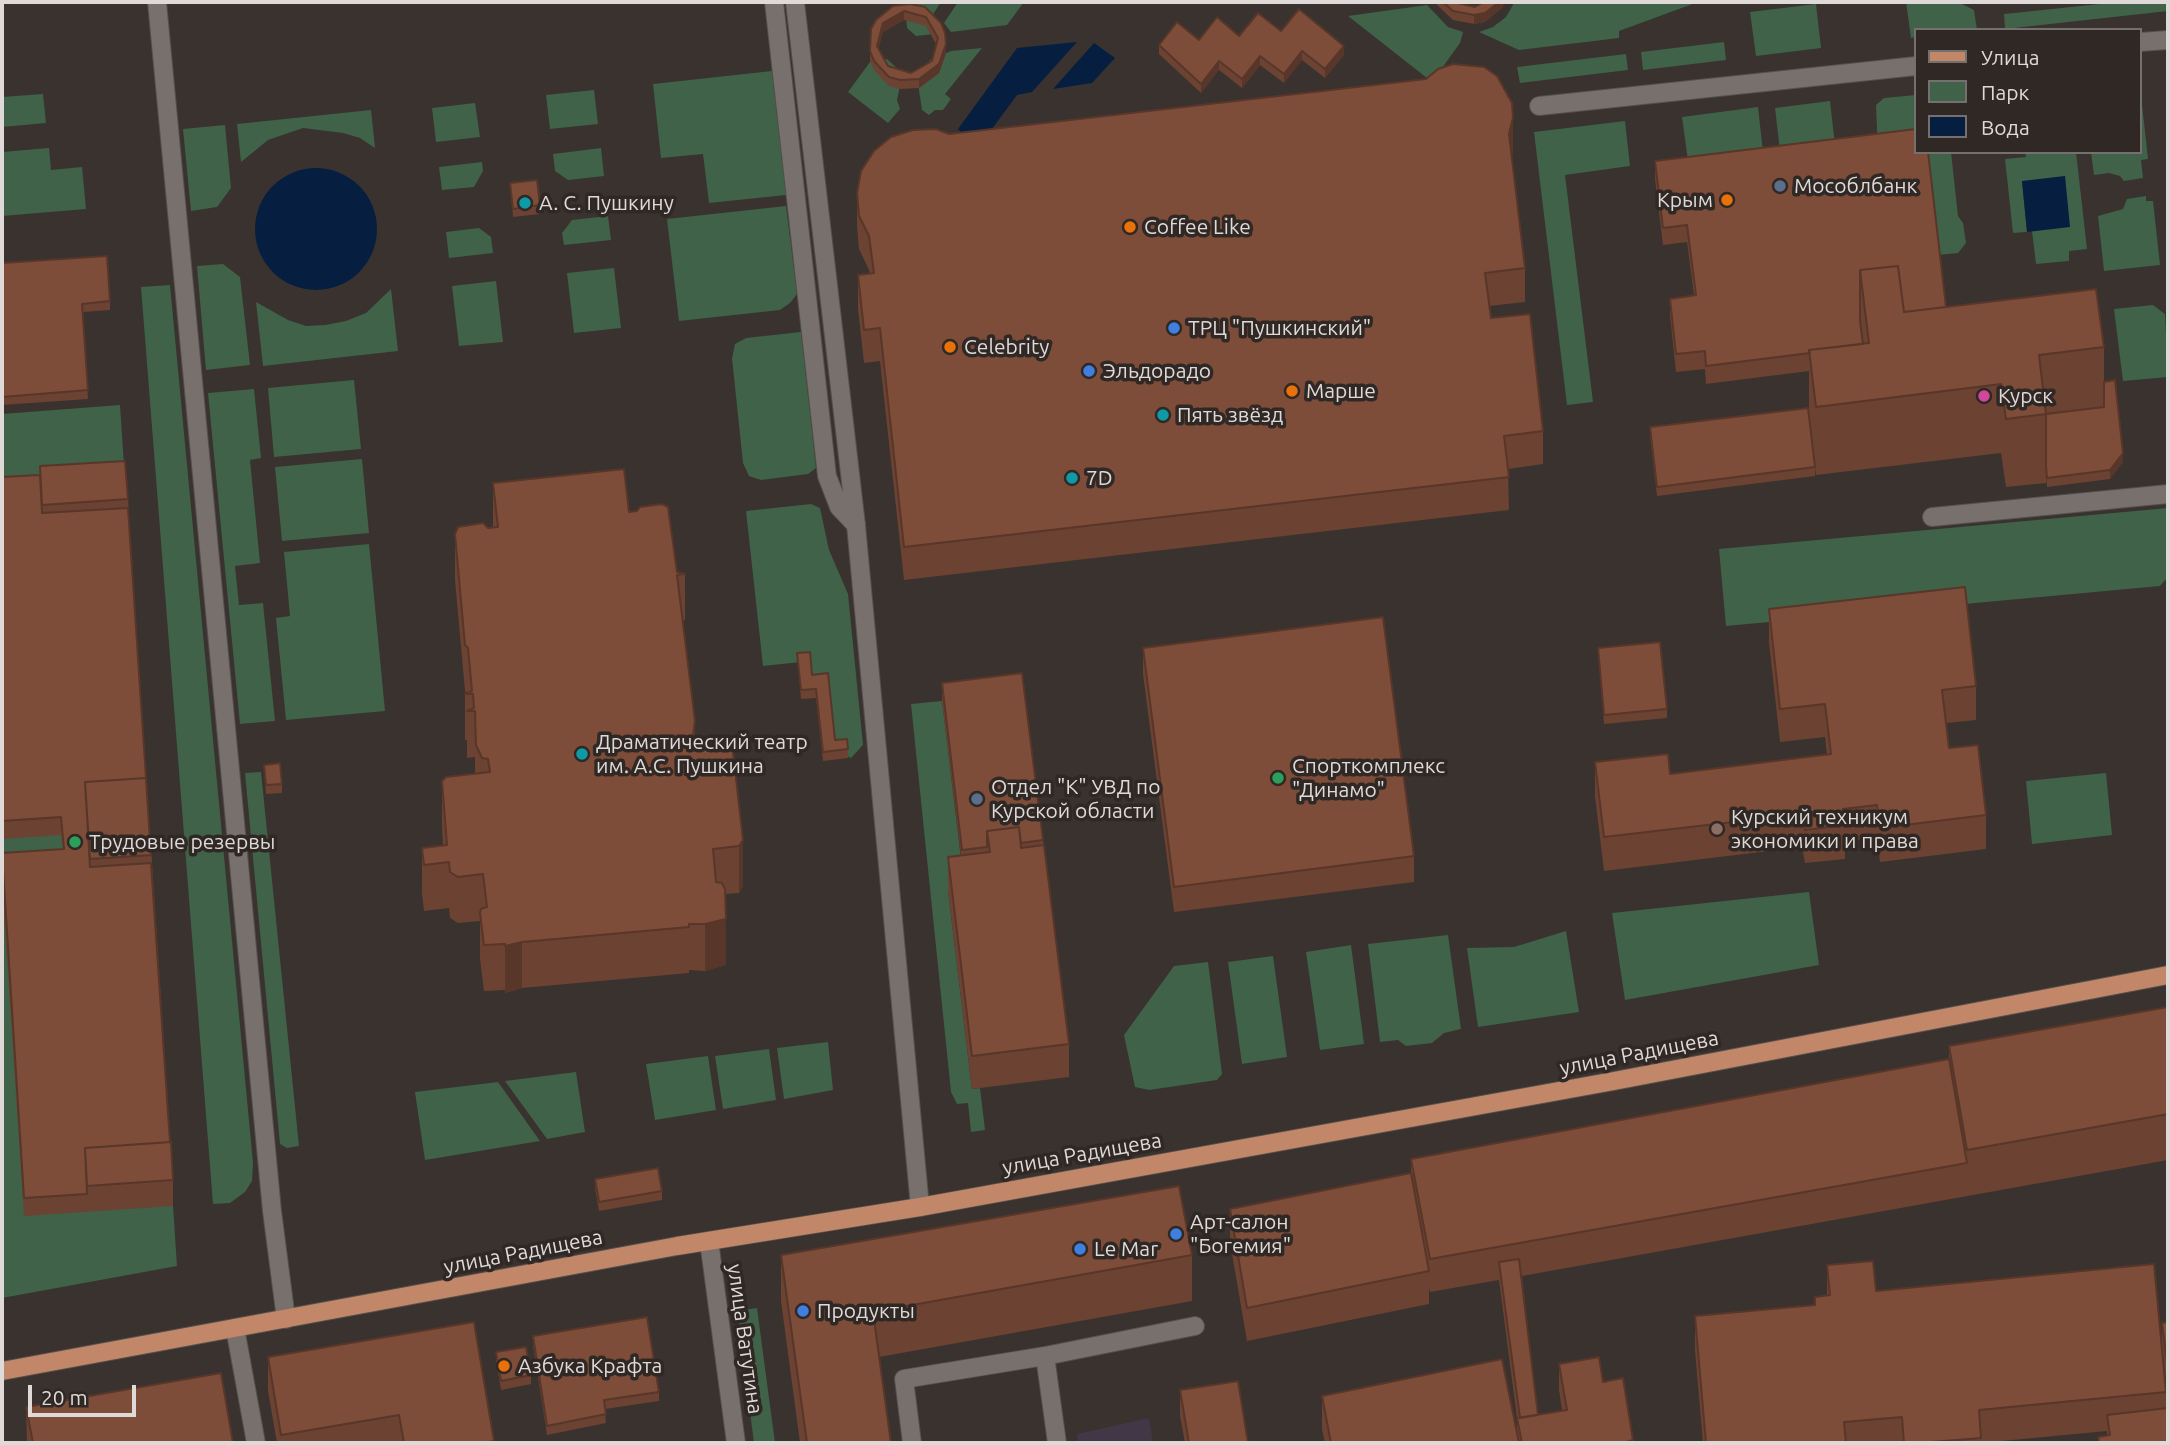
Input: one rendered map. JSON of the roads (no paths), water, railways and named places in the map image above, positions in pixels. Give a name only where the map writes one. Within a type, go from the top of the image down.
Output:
[{"type":"main road","name":"улица Радищева","points":[[2,1371],[709,1241],[920,1207],[1614,1081],[2168,975]]},
{"type":"street","points":[[158,2],[272,1211],[286,1319]]},
{"type":"street","points":[[774,2],[827,476],[839,507],[856,526]]},
{"type":"street","points":[[795,2],[856,526],[920,1207]]},
{"type":"street","points":[[2142,43],[2168,40]]},
{"type":"street","points":[[1539,106],[1914,66]]},
{"type":"street","points":[[1932,517],[2168,494]]},
{"type":"street","name":"улица Ватутина","points":[[709,1241],[736,1443]]},
{"type":"street","points":[[912,1443],[904,1380],[1045,1356],[1195,1325]]},
{"type":"street","points":[[235,1328],[256,1443]]},
{"type":"street","points":[[1045,1356],[1057,1443]]},
{"type":"water","points":[[1077,42],[1032,92],[1017,95],[986,137],[967,139],[958,129],[1017,48]]},
{"type":"water","points":[[1094,43],[1115,58],[1092,83],[1053,89]]},
{"type":"water","points":[[316,168],[339,173],[359,186],[372,206],[377,229],[372,252],[359,272],[339,285],[316,290],[293,285],[273,272],[260,252],[255,229],[260,206],[273,186],[293,173]]},
{"type":"water","points":[[2065,176],[2070,227],[2027,232],[2022,181]]},
{"type":"place","name":"Мособлбанк","points":[[1780,186]]},
{"type":"place","name":"Крым","points":[[1727,200]]},
{"type":"place","name":"А. С. Пушкину","points":[[525,203]]},
{"type":"place","name":"Coffee Like","points":[[1130,227]]},
{"type":"place","name":"ТРЦ \"Пушкинский\"","points":[[1174,328]]},
{"type":"place","name":"Celebrity","points":[[950,347]]},
{"type":"place","name":"Эльдорадо","points":[[1089,371]]},
{"type":"place","name":"Марше","points":[[1292,391]]},
{"type":"place","name":"Курск","points":[[1984,396]]},
{"type":"place","name":"Пять звёзд","points":[[1163,415]]},
{"type":"place","name":"7D","points":[[1072,478]]},
{"type":"place","name":"Драматический театр им. А.С. Пушкина","points":[[582,754]]},
{"type":"place","name":"Спорткомплекс \"Динамо\"","points":[[1278,778]]},
{"type":"place","name":"Отдел \"К\" УВД по Курской области","points":[[977,799]]},
{"type":"place","name":"Курский техникум экономики и права","points":[[1717,829]]},
{"type":"place","name":"Трудовые резервы","points":[[75,842]]},
{"type":"place","name":"Арт-салон \"Богемия\"","points":[[1176,1234]]},
{"type":"place","name":"Le Mar","points":[[1080,1249]]},
{"type":"place","name":"Продукты","points":[[803,1311]]},
{"type":"place","name":"Азбука Крафта","points":[[504,1366]]}]
